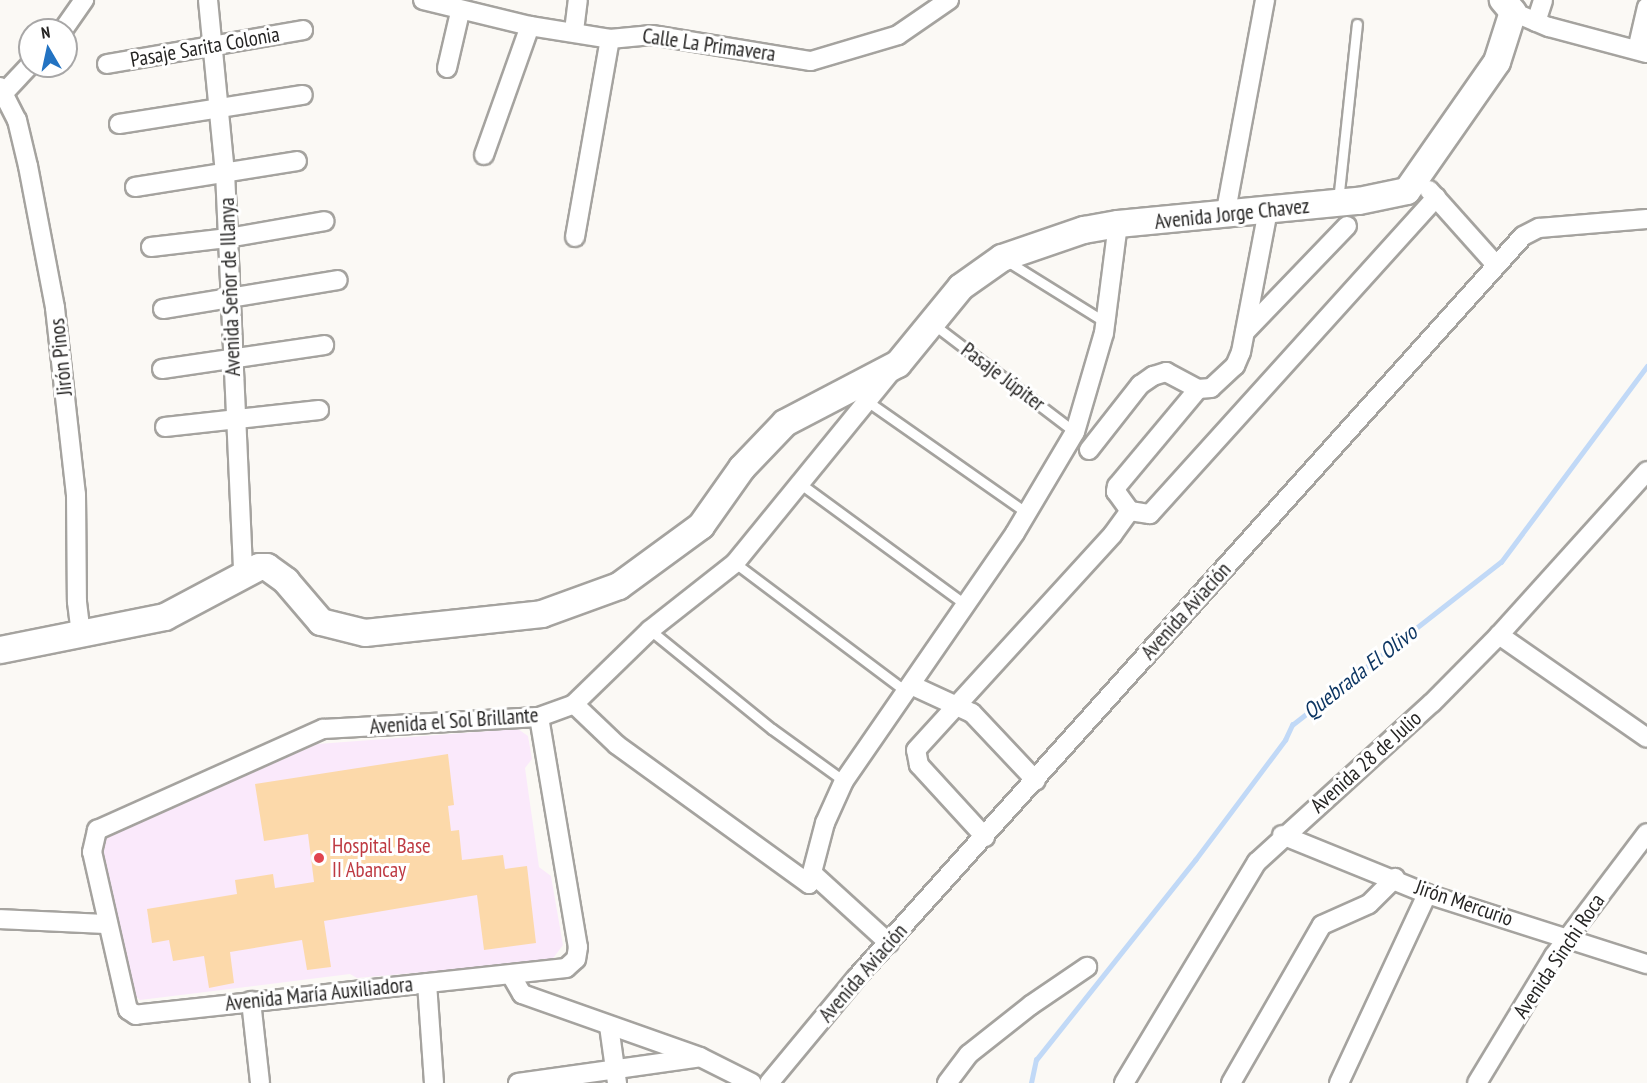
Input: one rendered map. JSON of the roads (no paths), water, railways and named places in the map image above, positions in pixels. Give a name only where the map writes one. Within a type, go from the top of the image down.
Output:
[{"type":"street","points":[[71,18],[84,0]]},
{"type":"street","name":"Avenida Señor de Illanya","points":[[208,0],[225,172],[243,574]]},
{"type":"street","name":"Calle La Primavera","points":[[423,0],[460,12],[610,39],[652,35],[811,61],[898,35],[949,0]]},
{"type":"street","points":[[574,31],[578,0]]},
{"type":"street","points":[[1225,216],[1265,0]]},
{"type":"street","points":[[1518,11],[1543,0]]},
{"type":"street","points":[[1518,11],[1642,51],[1647,7]]},
{"type":"street","name":"Avenida Jorge Chavez","points":[[898,364],[961,287],[1002,258],[1084,230],[1118,224],[1268,211],[1342,215],[1407,191],[1418,179],[1497,62],[1518,11]]},
{"type":"street","points":[[447,69],[460,12]]},
{"type":"street","points":[[484,155],[530,26]]},
{"type":"street","name":"Pasaje Sarita Colonia","points":[[107,64],[303,30]]},
{"type":"street","points":[[575,237],[610,39]]},
{"type":"street","points":[[1,92],[18,76]]},
{"type":"street","name":"Jirón Pinos","points":[[1,92],[17,120],[55,308],[76,494],[77,602],[81,634]]},
{"type":"street","points":[[119,124],[303,96]]},
{"type":"street","points":[[135,187],[297,161]]},
{"type":"street","points":[[1418,179],[1496,265]]},
{"type":"street","points":[[1198,389],[1117,486],[1116,492],[1131,511],[1150,514],[1436,197]]},
{"type":"street","points":[[1089,450],[1140,385],[1153,376],[1166,372],[1198,389],[1211,388],[1223,380],[1241,352],[1268,211]]},
{"type":"street","points":[[1245,332],[1342,215]]},
{"type":"street","name":"Avenida Aviación","points":[[775,1081],[889,943],[1523,236],[1539,228],[1647,219]]},
{"type":"street","points":[[151,246],[228,238],[325,221]]},
{"type":"street","points":[[574,704],[617,745],[809,884],[825,823],[844,781],[1027,513],[1075,432],[1105,322],[1118,224]]},
{"type":"street","points":[[163,309],[338,280]]},
{"type":"street","points":[[162,369],[324,345]]},
{"type":"street","points":[[0,650],[165,617],[243,574],[267,567],[286,581],[321,622],[365,633],[542,614],[564,608],[639,574],[701,526],[742,468],[785,423],[898,364]]},
{"type":"street","name":"Avenida el Sol Brillante","points":[[107,924],[91,845],[97,830],[323,729],[539,717],[574,704],[650,630],[735,563],[798,482],[898,364]]},
{"type":"street","points":[[165,427],[319,410]]},
{"type":"street","name":"Avenida 28 de Julio","points":[[1124,1083],[1247,875],[1282,836],[1359,772],[1499,635],[1647,471]]},
{"type":"street","points":[[985,837],[916,760],[916,750],[954,705],[1131,511]]},
{"type":"street","points":[[1499,635],[1647,738]]},
{"type":"street","points":[[909,688],[972,713],[1036,781]]},
{"type":"street","name":"Avenida María Auxiliadora","points":[[107,924],[128,1010],[136,1014],[566,968],[576,959],[578,947],[539,717]]},
{"type":"street","name":"Avenida Sinchi Roca","points":[[1477,1083],[1570,936],[1647,833]]},
{"type":"street","name":"Jirón Mercurio","points":[[1282,836],[1395,878],[1427,894],[1570,936],[1647,964]]},
{"type":"street","points":[[812,873],[889,943]]},
{"type":"street","points":[[1231,1083],[1322,925],[1369,904],[1395,878]]},
{"type":"street","points":[[1339,1083],[1427,894]]},
{"type":"street","points":[[0,919],[107,924]]},
{"type":"street","points":[[947,1083],[969,1054],[1031,1005],[1087,967]]},
{"type":"street","points":[[511,975],[522,994],[700,1057],[753,1083]]},
{"type":"street","points":[[427,983],[435,1083]]},
{"type":"street","points":[[251,1000],[260,1083]]},
{"type":"street","points":[[609,1026],[616,1077]]},
{"type":"street","points":[[518,1083],[616,1077],[700,1057]]},
{"type":"lane","points":[[1342,215],[1357,24]]},
{"type":"lane","points":[[1002,258],[1105,322]]},
{"type":"lane","name":"Pasaje Júpiter","points":[[931,322],[1075,432]]},
{"type":"lane","points":[[867,401],[1027,513]]},
{"type":"lane","points":[[798,482],[966,605]]},
{"type":"lane","points":[[735,563],[909,688]]},
{"type":"lane","points":[[650,630],[844,781]]},
{"type":"waterway","name":"Quebrada El Olivo","points":[[1031,1083],[1036,1060],[1195,860],[1285,740],[1292,725],[1501,562],[1647,366]]},
{"type":"place","name":"Hospital Base II Abancay","points":[[319,858]]}]
